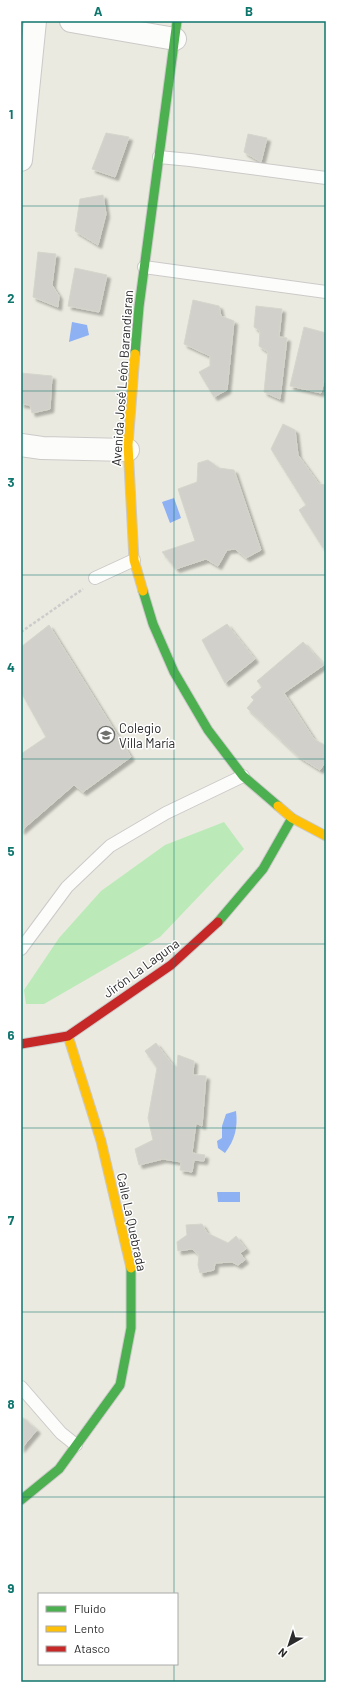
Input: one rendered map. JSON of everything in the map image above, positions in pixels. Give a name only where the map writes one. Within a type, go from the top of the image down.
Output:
[{"type":"street","points":[[21,160],[35,21]]},
{"type":"street","points":[[71,21],[176,30]]},
{"type":"street","name":"Avenida José León Barandiaran","points":[[176,30],[139,307],[128,450],[134,560],[153,624],[174,672],[208,730],[243,776],[292,818],[326,836]]},
{"type":"street","points":[[21,445],[42,448],[128,450]]},
{"type":"street","name":"Jirón La Laguna","points":[[21,1044],[68,1036],[171,965],[215,925],[263,869],[292,818]]},
{"type":"street","name":"Calle La Quebrada","points":[[21,1500],[59,1469],[120,1385],[131,1328],[131,1269],[101,1141],[68,1036]]},
{"type":"lane","points":[[159,157],[326,178]]},
{"type":"lane","points":[[144,267],[326,292]]},
{"type":"lane","points":[[95,578],[134,560]]},
{"type":"lane","points":[[21,949],[55,901],[67,887],[110,846],[166,813],[243,776]]},
{"type":"lane","points":[[21,1387],[61,1433],[76,1445]]},
{"type":"path","points":[[21,631],[84,588]]},
{"type":"green space","points":[[224,822],[244,849],[160,937],[44,1004],[26,1004],[24,990],[59,938],[101,891],[165,845]]},
{"type":"water","points":[[72,322],[87,325],[89,335],[69,342]]},
{"type":"water","points":[[174,498],[181,518],[170,523],[162,502]]},
{"type":"water","points":[[236,1111],[237,1122],[235,1133],[225,1153],[218,1148],[217,1141],[222,1138],[222,1126],[226,1114]]},
{"type":"water","points":[[217,1192],[240,1192],[240,1202],[218,1202]]},
{"type":"building","points":[[106,133],[129,137],[115,177],[92,169]]},
{"type":"building","points":[[248,134],[267,138],[261,162],[244,152]]},
{"type":"building","points":[[103,195],[106,214],[98,245],[75,231],[80,199]]},
{"type":"building","points":[[38,252],[56,254],[52,285],[59,296],[58,307],[33,297]]},
{"type":"building","points":[[75,268],[107,275],[99,312],[68,306]]},
{"type":"building","points":[[193,300],[219,306],[221,316],[234,321],[227,390],[214,397],[199,372],[210,366],[210,356],[184,344]]},
{"type":"building","points":[[256,306],[282,309],[279,337],[287,338],[280,399],[264,392],[268,352],[259,346],[260,331],[254,327]]},
{"type":"building","points":[[304,327],[326,333],[326,373],[321,393],[290,386]]},
{"type":"building","points":[[21,373],[52,376],[50,409],[32,413],[30,405],[21,404]]},
{"type":"building","points":[[283,424],[295,430],[298,455],[319,484],[326,485],[326,546],[323,548],[299,510],[306,505],[271,449]]},
{"type":"building","points":[[208,460],[219,468],[234,470],[261,550],[246,558],[235,549],[227,550],[218,566],[206,559],[176,569],[162,552],[195,541],[178,489],[197,482],[198,463]]},
{"type":"building","points":[[227,624],[255,659],[225,683],[202,640]]},
{"type":"building","points":[[49,625],[131,757],[83,792],[74,785],[21,831],[21,754],[46,737],[21,692],[21,647]]},
{"type":"building","points":[[303,642],[324,665],[284,693],[314,739],[326,746],[326,761],[320,770],[299,757],[247,708],[254,700],[251,697],[262,687],[257,681]]},
{"type":"building","points":[[156,1043],[172,1064],[177,1067],[178,1055],[194,1061],[193,1075],[206,1076],[202,1126],[196,1123],[192,1153],[205,1155],[204,1161],[194,1160],[192,1172],[180,1170],[181,1162],[163,1159],[139,1165],[135,1149],[153,1140],[148,1118],[157,1068],[145,1051]]},
{"type":"building","points":[[202,1224],[207,1233],[228,1243],[236,1236],[246,1249],[240,1253],[245,1260],[238,1265],[232,1262],[215,1263],[214,1270],[200,1273],[198,1265],[199,1255],[192,1249],[178,1251],[177,1242],[187,1235],[186,1225]]},
{"type":"building","points":[[21,1416],[37,1430],[21,1449]]},
{"type":"traffic: fast","points":[[135,354],[139,307],[177,21]]},
{"type":"traffic: fast","points":[[143,591],[153,624],[174,672],[208,730],[243,776],[278,806]]},
{"type":"traffic: fast","points":[[218,922],[263,869],[292,818]]},
{"type":"traffic: fast","points":[[21,1500],[59,1469],[120,1385],[131,1328],[131,1268]]},
{"type":"traffic: slow","points":[[135,354],[128,445],[134,560],[143,591]]},
{"type":"traffic: slow","points":[[278,806],[292,818],[326,836]]},
{"type":"traffic: slow","points":[[68,1036],[101,1141],[131,1268]]},
{"type":"traffic: jam","points":[[21,1044],[68,1036],[171,965],[218,922]]},
{"type":"place","name":"Colegio Villa María","points":[[106,735]]}]
